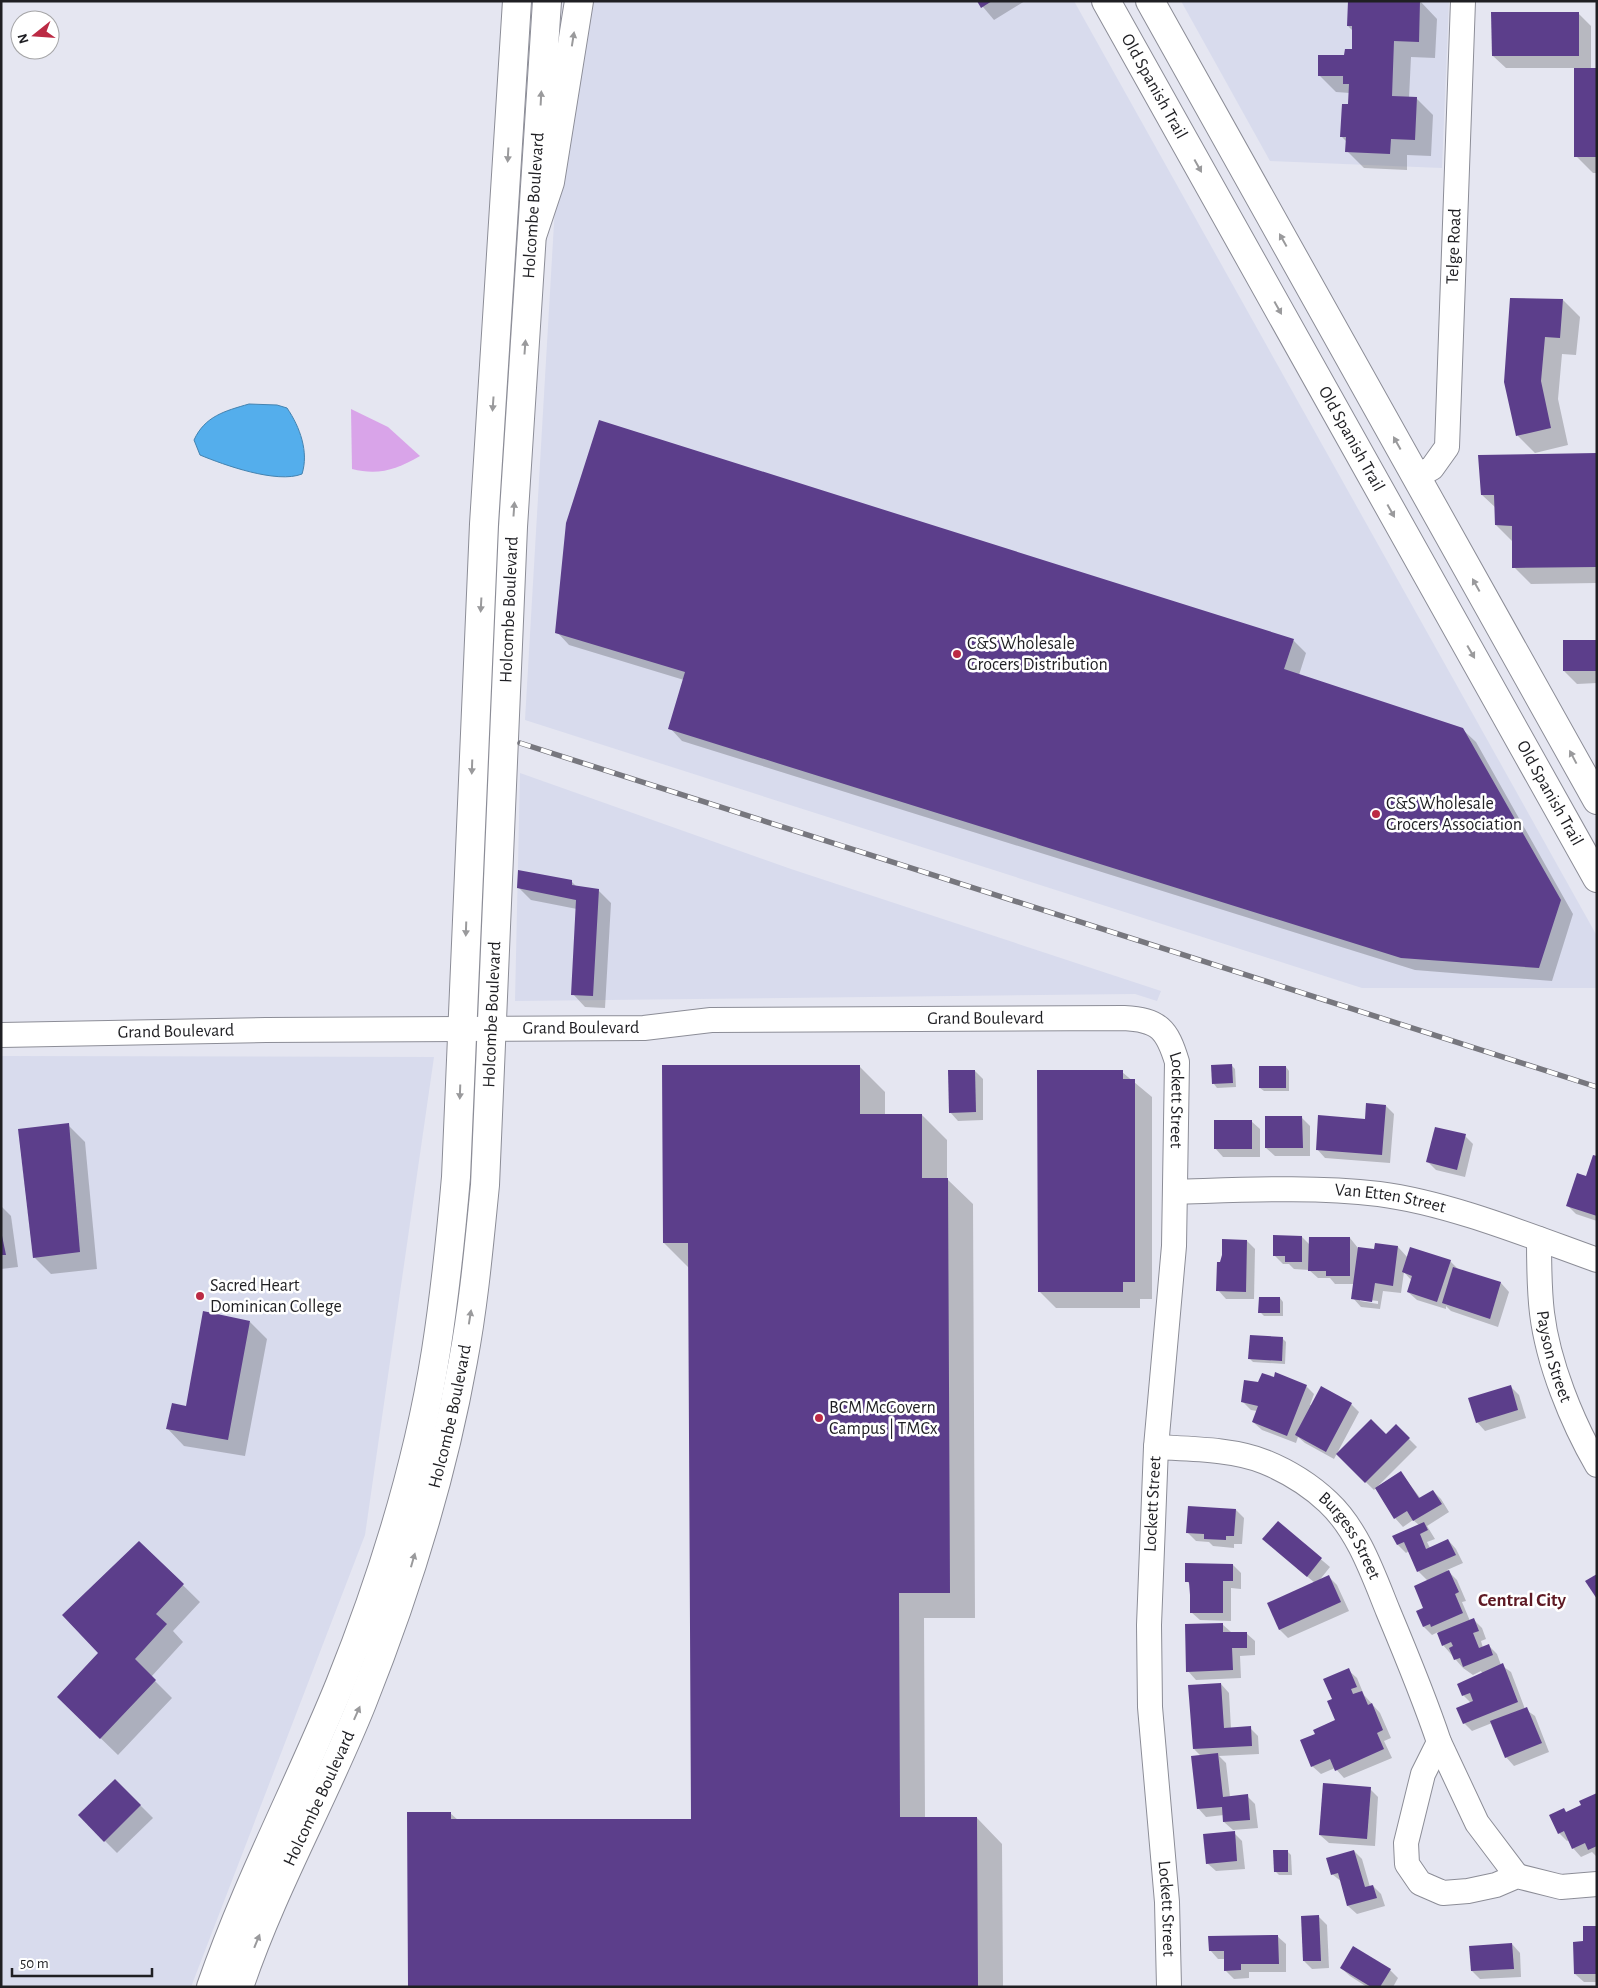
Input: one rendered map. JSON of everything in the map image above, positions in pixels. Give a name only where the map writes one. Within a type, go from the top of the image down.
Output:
[{"type":"main road","name":"Holcombe Boulevard","points":[[210,1987],[245,1898],[340,1684],[381,1572],[414,1456],[436,1353],[448,1265],[456,1177],[485,517],[517,1]]},
{"type":"main road","name":"Holcombe Boulevard","points":[[239,1987],[274,1899],[362,1704],[408,1579],[441,1466],[463,1362],[476,1273],[485,1185],[513,527],[547,1]]},
{"type":"main road","points":[[533,234],[550,182],[579,1]]},
{"type":"main road","name":"Old Spanish Trail","points":[[1106,1],[1596,875]]},
{"type":"main road","points":[[1150,1],[1597,800]]},
{"type":"main road","points":[[1155,88],[1187,69]]},
{"type":"main road","points":[[1300,347],[1332,328]]},
{"type":"main road","points":[[1404,534],[1437,515]]},
{"type":"main road","points":[[1524,746],[1557,727]]},
{"type":"street","name":"Telge Road","points":[[1416,477],[1432,468],[1447,446],[1463,1]]},
{"type":"street","name":"Grand Boulevard","points":[[1,1035],[644,1028],[711,1020],[1124,1018],[1144,1019],[1158,1026]]},
{"type":"street","name":"Lockett Street","points":[[1158,1026],[1170,1040],[1177,1062],[1174,1246],[1156,1447],[1149,1615],[1150,1707],[1164,1866],[1169,1987]]},
{"type":"street","name":"Van Etten Street","points":[[1175,1192],[1297,1190],[1381,1194],[1443,1208],[1540,1239],[1597,1260]]},
{"type":"street","name":"Payson Street","points":[[1540,1239],[1539,1278],[1542,1315],[1552,1357],[1584,1444],[1597,1465]]},
{"type":"street","name":"Burgess Street","points":[[1156,1447],[1220,1452],[1263,1461],[1301,1480],[1329,1503],[1353,1534],[1367,1560],[1424,1696],[1439,1742],[1477,1823],[1518,1876]]},
{"type":"street","points":[[1439,1742],[1423,1774],[1406,1843],[1407,1864],[1420,1884],[1443,1893],[1468,1891],[1496,1885],[1518,1876],[1561,1887],[1597,1884]]},
{"type":"shaded area","points":[[567,1],[1074,1],[1597,936],[1597,988],[1362,988],[525,720]]},
{"type":"shaded area","points":[[1181,1],[1449,1],[1442,168],[1270,161]]},
{"type":"shaded area","points":[[351,409],[388,427],[420,456],[388,470],[371,472],[352,469]]},
{"type":"shaded area","points":[[520,773],[791,869],[1161,991],[1157,1001],[1135,994],[515,1001]]},
{"type":"shaded area","name":"Sacred Heart Dominican College","points":[[1,1056],[434,1057],[365,1535],[191,1987],[1,1987]]},
{"type":"water","points":[[249,404],[277,405],[287,408],[296,423],[304,448],[302,474],[279,477],[265,475],[223,464],[200,455],[194,440],[204,425],[224,412]]},
{"type":"building","points":[[977,1],[992,1],[981,8]]},
{"type":"building","points":[[1348,1],[1420,1],[1419,42],[1394,41],[1392,96],[1417,97],[1415,140],[1391,139],[1390,154],[1345,152],[1346,137],[1340,137],[1342,104],[1348,104],[1349,84],[1343,84],[1343,76],[1318,76],[1318,55],[1344,55],[1345,49],[1352,49],[1352,26],[1347,26]]},
{"type":"building","points":[[1491,12],[1579,12],[1579,56],[1492,56]]},
{"type":"building","points":[[1574,68],[1597,68],[1597,157],[1574,157]]},
{"type":"building","points":[[1510,298],[1563,299],[1560,338],[1545,337],[1541,381],[1551,428],[1516,436],[1504,382]]},
{"type":"building","name":"C&S Wholesale Grocers Distribution","points":[[599,420],[1294,639],[1284,669],[1463,728],[1561,900],[1539,968],[1401,958],[668,729],[685,672],[555,633],[566,523]]},
{"type":"building","points":[[1597,453],[1597,567],[1512,568],[1512,526],[1495,525],[1494,495],[1481,495],[1478,455]]},
{"type":"building","points":[[1563,640],[1597,640],[1597,671],[1563,671]]},
{"type":"building","points":[[518,870],[572,880],[572,885],[599,889],[593,996],[571,995],[576,900],[517,888]]},
{"type":"building","points":[[1232,1064],[1233,1083],[1212,1084],[1211,1065]]},
{"type":"building","name":"BCM McGovern Campus | TMCx","points":[[662,1065],[860,1065],[860,1114],[922,1114],[922,1178],[948,1178],[950,1593],[899,1593],[900,1817],[977,1817],[978,1987],[408,1987],[407,1812],[451,1812],[451,1819],[691,1819],[688,1243],[663,1243]]},
{"type":"building","points":[[1259,1066],[1286,1066],[1286,1088],[1259,1088]]},
{"type":"building","points":[[948,1070],[975,1070],[976,1112],[949,1113]]},
{"type":"building","points":[[1037,1070],[1123,1070],[1123,1079],[1135,1079],[1135,1282],[1123,1282],[1123,1292],[1038,1292]]},
{"type":"building","points":[[1366,1103],[1386,1105],[1382,1155],[1316,1150],[1318,1115],[1365,1119]]},
{"type":"building","points":[[1265,1116],[1302,1116],[1303,1148],[1265,1148]]},
{"type":"building","points":[[1214,1120],[1252,1120],[1252,1149],[1214,1149]]},
{"type":"building","points":[[69,1123],[80,1252],[33,1258],[18,1129]]},
{"type":"building","points":[[1435,1127],[1466,1134],[1457,1170],[1426,1162]]},
{"type":"building","points":[[1593,1155],[1597,1156],[1597,1216],[1566,1206],[1577,1173],[1586,1176]]},
{"type":"building","points":[[1,1231],[6,1255],[1,1255]]},
{"type":"building","points":[[1273,1235],[1302,1236],[1302,1262],[1285,1262],[1285,1256],[1273,1256]]},
{"type":"building","points":[[1309,1237],[1350,1237],[1350,1276],[1326,1276],[1326,1271],[1308,1271]]},
{"type":"building","points":[[1222,1239],[1247,1240],[1246,1292],[1216,1291],[1217,1262],[1220,1262],[1222,1255]]},
{"type":"building","points":[[1375,1243],[1398,1246],[1393,1286],[1375,1283],[1372,1302],[1351,1299],[1358,1247],[1374,1249]]},
{"type":"building","points":[[1410,1247],[1451,1260],[1437,1302],[1407,1292],[1412,1276],[1402,1272]]},
{"type":"building","points":[[1453,1267],[1501,1282],[1490,1319],[1442,1303]]},
{"type":"building","points":[[1259,1297],[1280,1297],[1280,1313],[1258,1313]]},
{"type":"building","points":[[203,1311],[250,1321],[228,1440],[166,1429],[172,1403],[186,1406]]},
{"type":"building","points":[[1250,1335],[1283,1337],[1282,1361],[1248,1359]]},
{"type":"building","points":[[1275,1372],[1307,1385],[1287,1436],[1252,1422],[1258,1406],[1241,1402],[1244,1380],[1258,1382],[1262,1373],[1274,1377]]},
{"type":"building","points":[[1511,1385],[1518,1410],[1476,1423],[1468,1398]]},
{"type":"building","points":[[1321,1386],[1352,1403],[1326,1452],[1295,1435]]},
{"type":"building","points":[[1371,1419],[1386,1434],[1396,1424],[1410,1438],[1365,1483],[1336,1454]]},
{"type":"building","points":[[1401,1471],[1419,1498],[1433,1490],[1442,1504],[1413,1521],[1407,1511],[1394,1519],[1375,1488]]},
{"type":"building","points":[[1188,1506],[1236,1509],[1234,1536],[1226,1536],[1226,1540],[1204,1539],[1204,1534],[1186,1533]]},
{"type":"building","points":[[1278,1521],[1322,1558],[1307,1577],[1262,1539]]},
{"type":"building","points":[[1424,1522],[1428,1530],[1420,1534],[1426,1549],[1448,1539],[1456,1555],[1417,1572],[1404,1542],[1397,1545],[1392,1536]]},
{"type":"building","points":[[139,1541],[184,1584],[156,1614],[167,1624],[135,1659],[156,1680],[100,1739],[57,1697],[98,1653],[62,1615]]},
{"type":"building","points":[[1185,1563],[1233,1564],[1233,1581],[1223,1581],[1223,1613],[1190,1613],[1189,1582],[1185,1582]]},
{"type":"building","points":[[1449,1570],[1459,1592],[1455,1594],[1463,1613],[1431,1627],[1430,1624],[1423,1627],[1416,1611],[1423,1608],[1414,1586]]},
{"type":"building","points":[[1597,1574],[1597,1599],[1585,1581]]},
{"type":"building","points":[[1329,1575],[1341,1602],[1279,1630],[1267,1603]]},
{"type":"building","points":[[1474,1618],[1479,1631],[1473,1633],[1479,1648],[1489,1644],[1493,1655],[1463,1667],[1460,1658],[1454,1660],[1449,1648],[1453,1646],[1451,1642],[1442,1646],[1437,1633]]},
{"type":"building","points":[[1223,1623],[1223,1632],[1247,1632],[1247,1648],[1232,1648],[1233,1670],[1186,1672],[1185,1624]]},
{"type":"building","points":[[1503,1663],[1518,1702],[1463,1724],[1456,1708],[1473,1701],[1470,1693],[1462,1696],[1457,1684]]},
{"type":"building","points":[[1349,1668],[1357,1687],[1351,1689],[1353,1694],[1362,1691],[1368,1705],[1372,1703],[1383,1730],[1377,1733],[1384,1749],[1335,1771],[1330,1759],[1311,1767],[1300,1740],[1315,1734],[1313,1730],[1335,1720],[1327,1701],[1332,1699],[1323,1679]]},
{"type":"building","points":[[1221,1683],[1224,1728],[1251,1726],[1252,1746],[1193,1749],[1188,1685]]},
{"type":"building","points":[[1527,1707],[1542,1743],[1505,1758],[1490,1721]]},
{"type":"building","points":[[1218,1753],[1223,1797],[1248,1794],[1250,1820],[1223,1822],[1222,1807],[1197,1809],[1191,1756]]},
{"type":"building","points":[[115,1779],[141,1805],[104,1842],[78,1815]]},
{"type":"building","points":[[1323,1783],[1371,1787],[1367,1839],[1319,1835]]},
{"type":"building","points":[[1597,1793],[1597,1846],[1588,1850],[1585,1843],[1572,1849],[1564,1831],[1558,1834],[1549,1815],[1564,1808],[1566,1812],[1581,1805],[1579,1801]]},
{"type":"building","points":[[1235,1831],[1237,1861],[1206,1864],[1203,1834]]},
{"type":"building","points":[[1273,1850],[1288,1850],[1288,1872],[1274,1872]]},
{"type":"building","points":[[1354,1850],[1365,1887],[1373,1885],[1377,1898],[1347,1906],[1338,1873],[1331,1875],[1326,1858]]},
{"type":"building","points":[[1319,1915],[1321,1961],[1303,1961],[1301,1916]]},
{"type":"building","points":[[1583,1926],[1597,1926],[1597,1974],[1574,1974],[1573,1942],[1583,1941]]},
{"type":"building","points":[[1278,1935],[1279,1964],[1241,1964],[1241,1970],[1224,1971],[1224,1951],[1209,1951],[1208,1936]]},
{"type":"building","points":[[1512,1943],[1514,1969],[1471,1971],[1469,1946]]},
{"type":"building","points":[[1353,1946],[1391,1969],[1380,1987],[1371,1987],[1340,1968]]},
{"type":"railway","points":[[520,743],[1597,1087]]},
{"type":"place","name":"C&S Wholesale Grocers Distribution","points":[[957,654]]},
{"type":"place","name":"C&S Wholesale Grocers Association","points":[[1376,814]]},
{"type":"place","name":"Sacred Heart Dominican College","points":[[200,1296]]},
{"type":"place","name":"BCM McGovern Campus | TMCx","points":[[819,1418]]},
{"type":"district","name":"Central City","points":[[1522,1600]]}]
